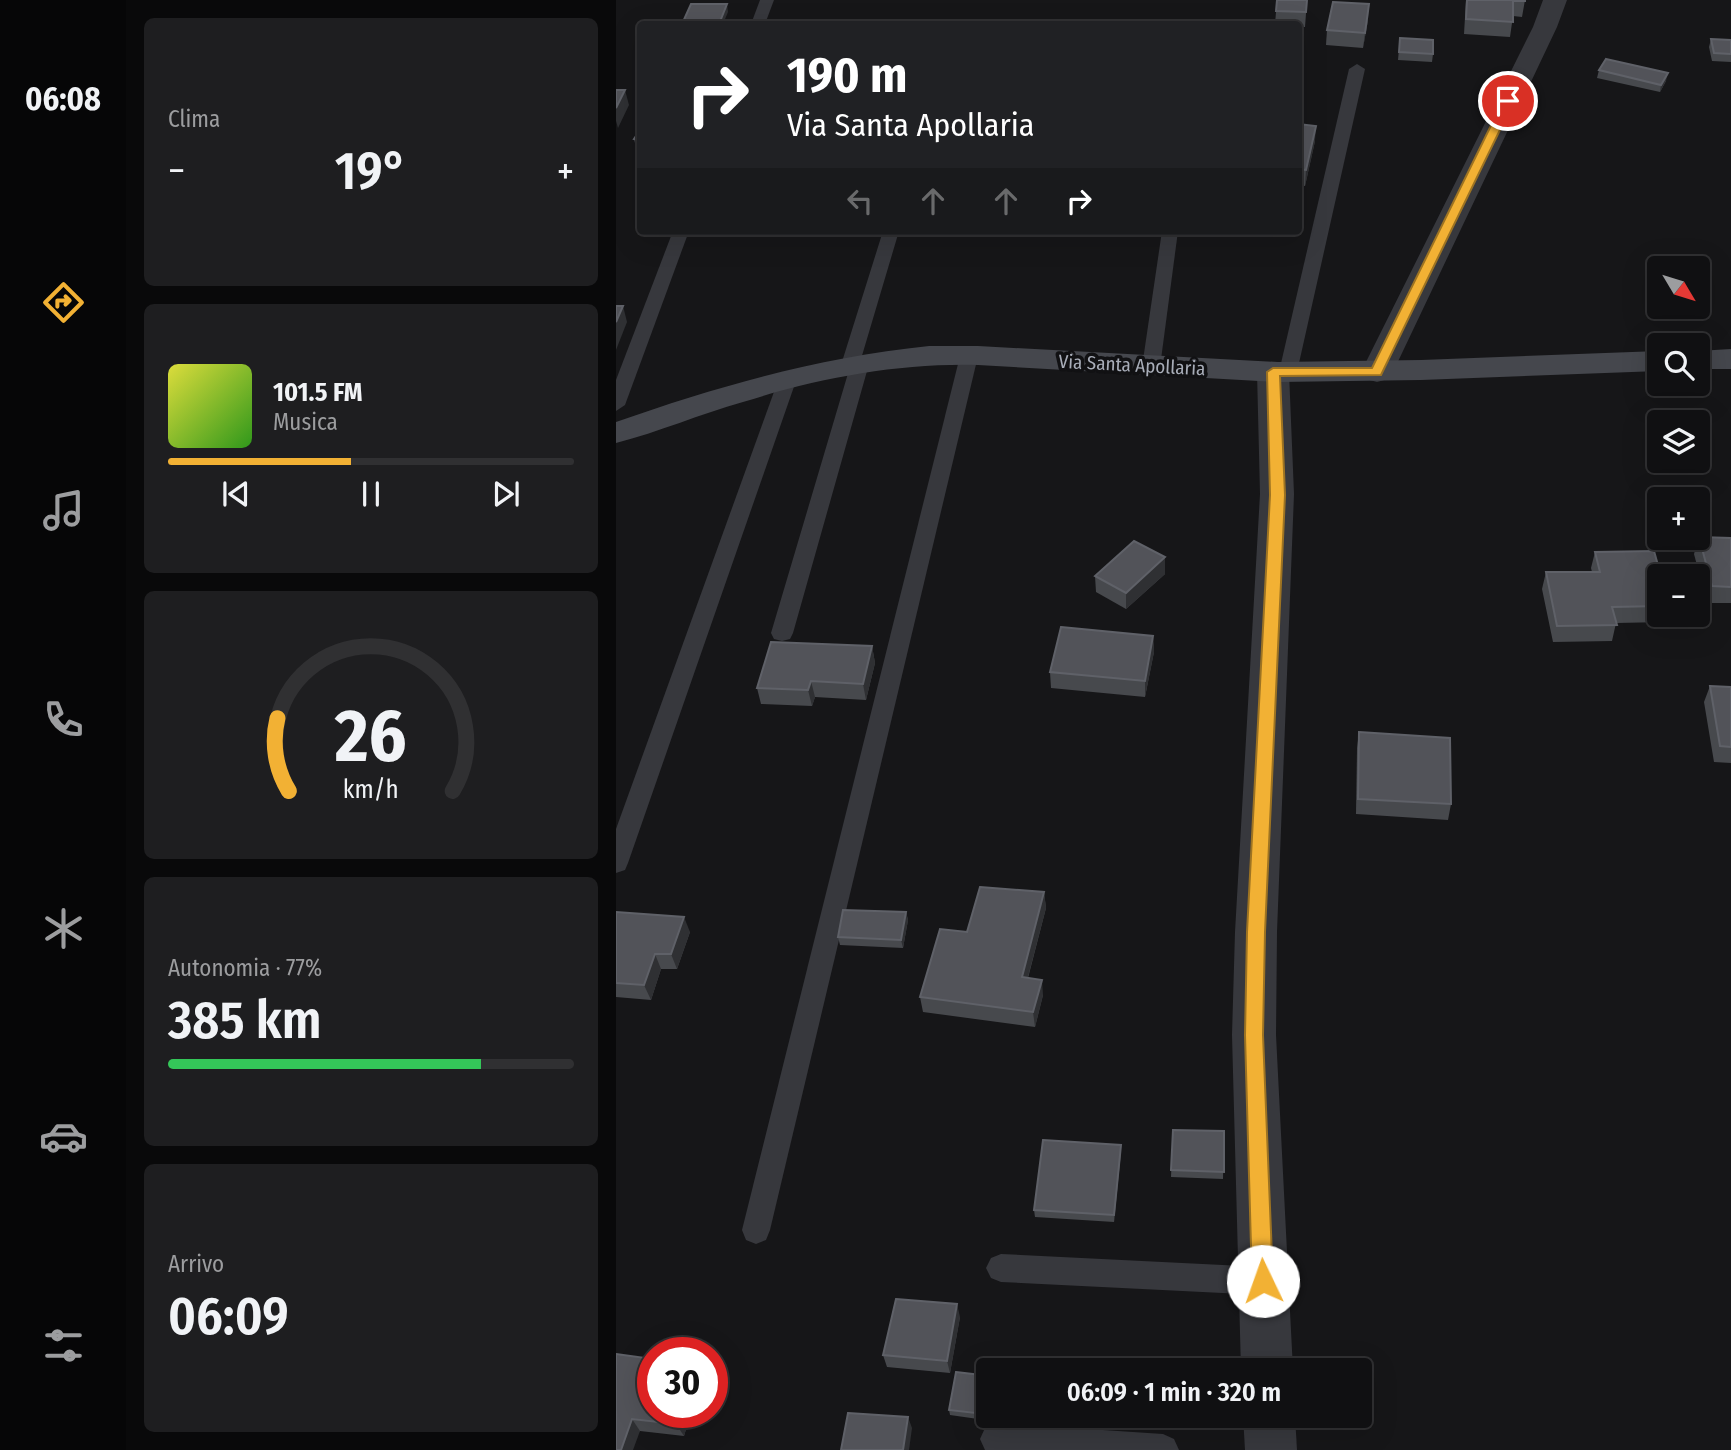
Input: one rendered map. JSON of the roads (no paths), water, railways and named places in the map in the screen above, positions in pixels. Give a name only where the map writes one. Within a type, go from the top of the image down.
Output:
[{"type":"street","points":[[1377,372],[1545,27],[1555,0]]},
{"type":"street","name":"Via Santa Apollaria","points":[[616,433],[742,390],[855,364],[903,358],[968,356],[1281,372],[1377,372],[1647,361]]},
{"type":"street","points":[[1710,360],[1731,359]]},
{"type":"street","points":[[1266,1358],[1254,1035],[1281,372]]},
{"type":"street","points":[[1270,1428],[1271,1450]]},
{"type":"lane","points":[[759,21],[767,0]]},
{"type":"lane","points":[[1281,372],[1357,69]]},
{"type":"lane","points":[[616,405],[680,235]]},
{"type":"lane","points":[[782,633],[890,235]]},
{"type":"lane","points":[[1151,367],[1169,235]]},
{"type":"lane","points":[[756,1230],[968,356]]},
{"type":"lane","points":[[616,863],[788,378]]},
{"type":"lane","points":[[1001,1268],[1263,1281]]},
{"type":"lane","points":[[996,1439],[1163,1450]]}]
